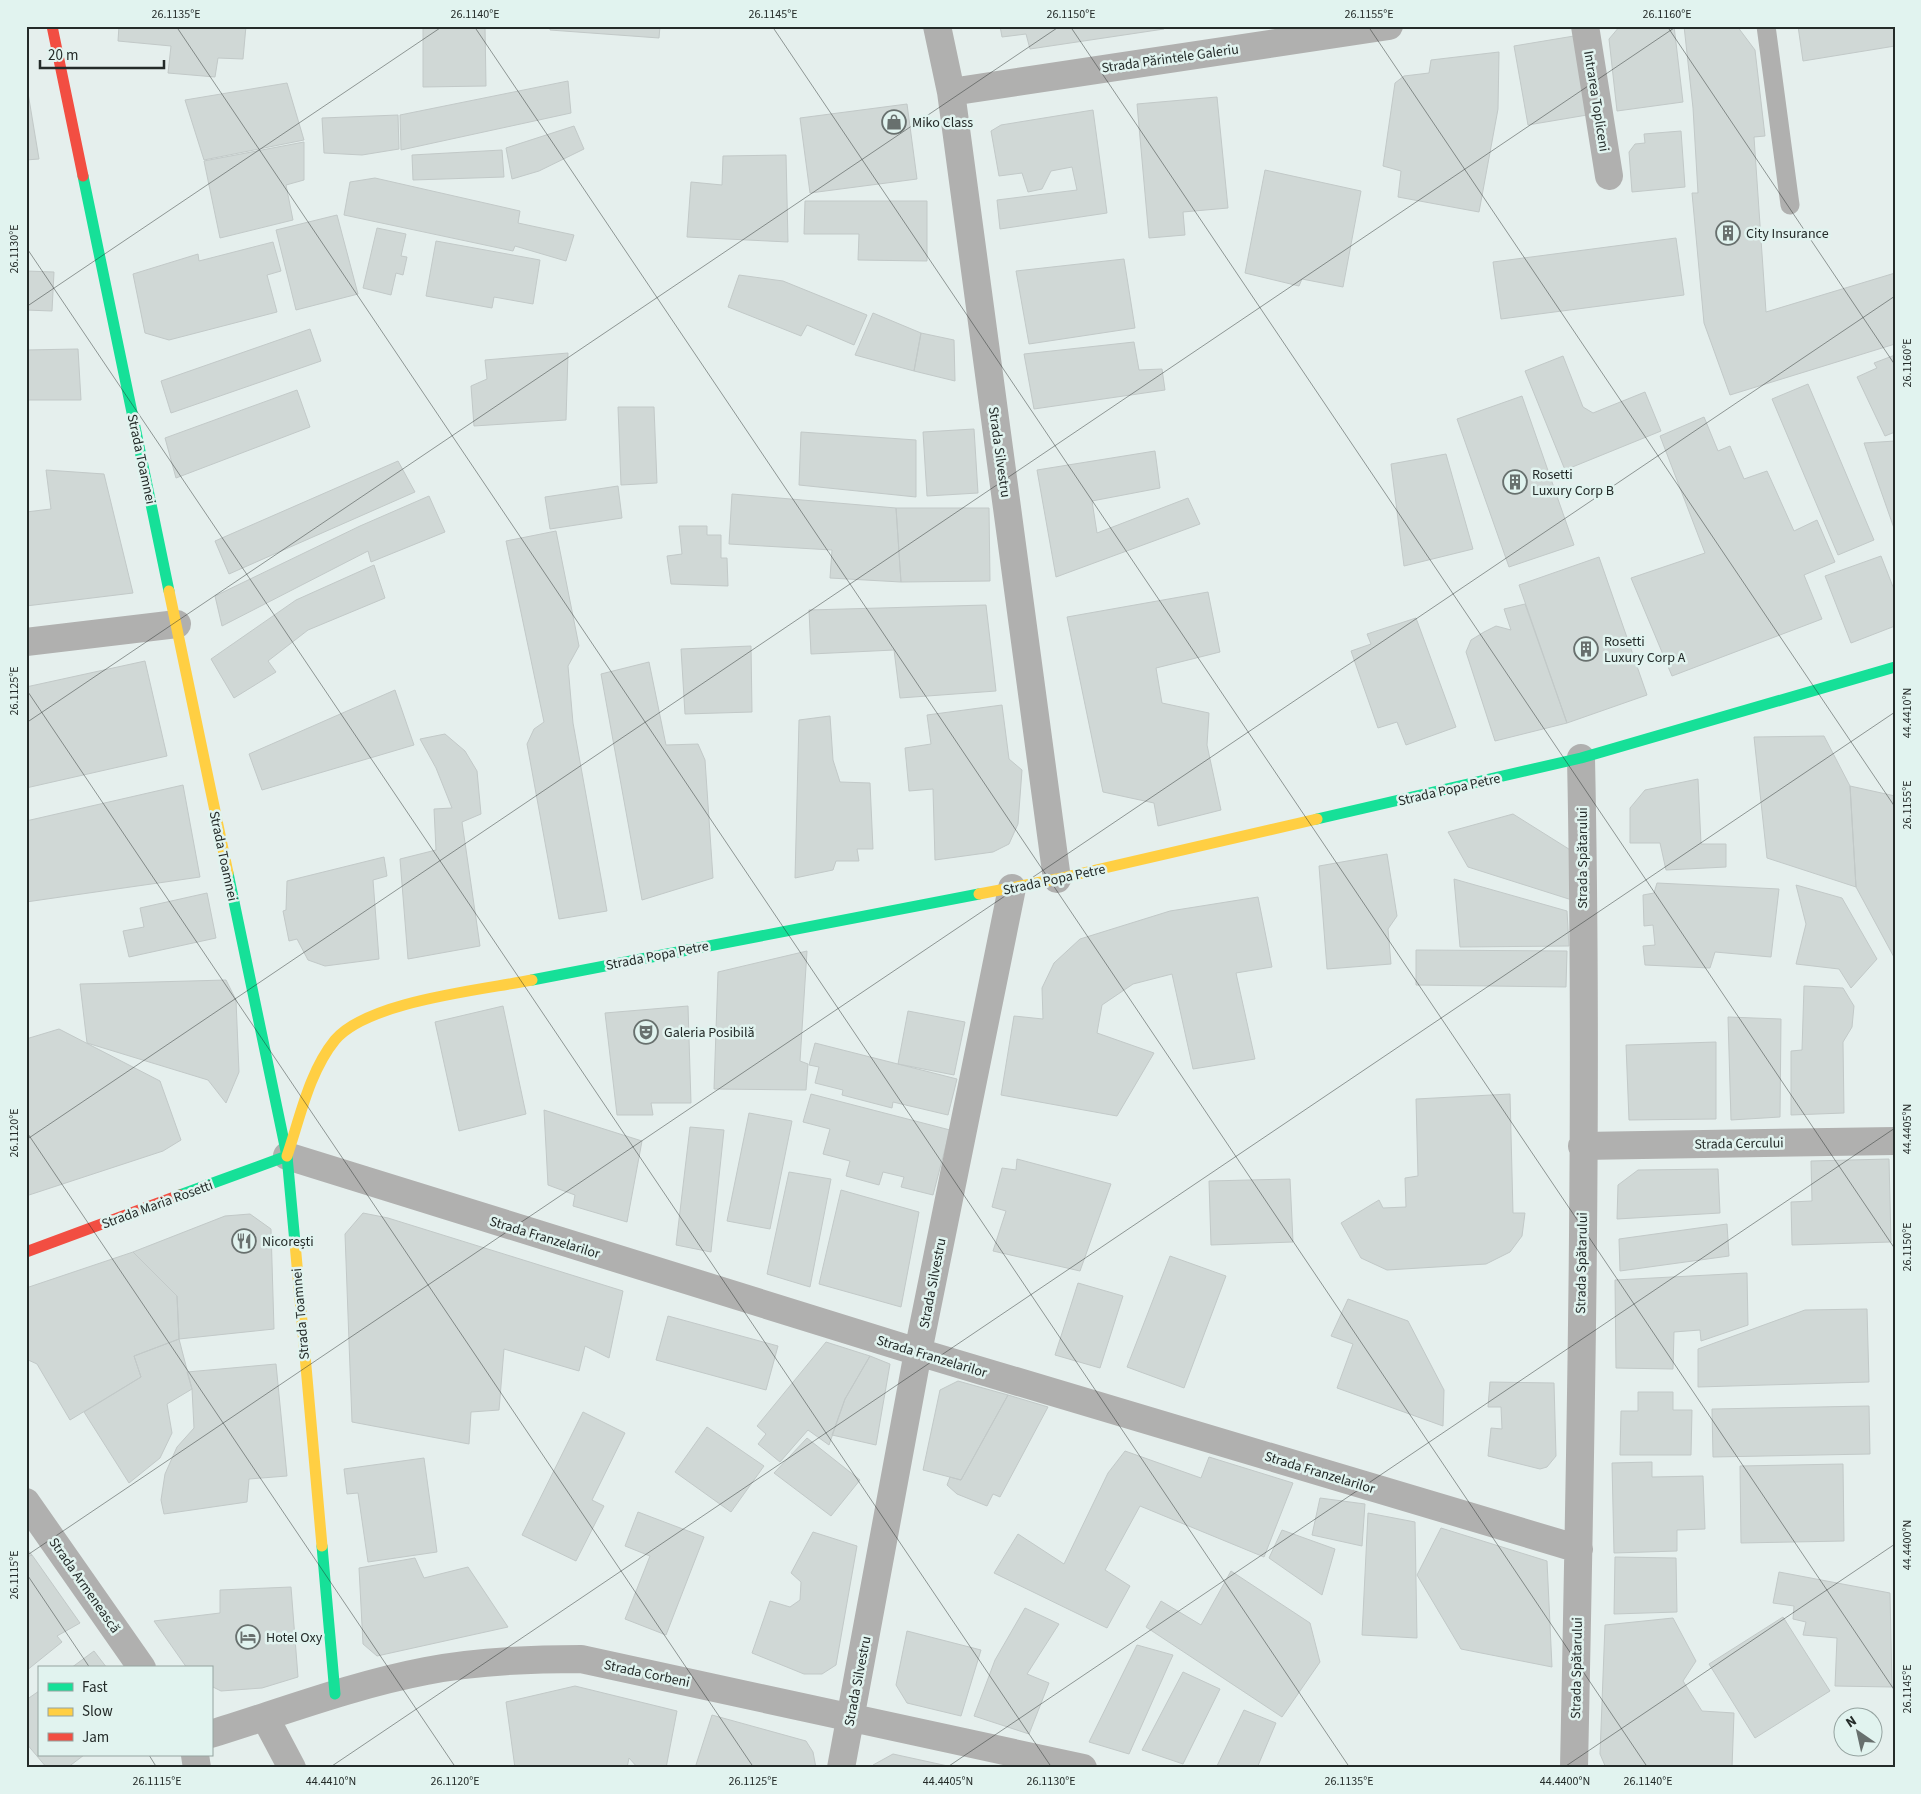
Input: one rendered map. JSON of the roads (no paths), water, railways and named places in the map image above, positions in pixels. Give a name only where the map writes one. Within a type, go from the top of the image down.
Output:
[{"type":"street","name":"Strada Toamnei","points":[[52,26],[287,1156],[335,1694]]},
{"type":"street","name":"Strada Silvestru","points":[[937,26],[951,92],[1057,879]]},
{"type":"street","name":"Strada Părintele Galeriu","points":[[951,92],[1389,26]]},
{"type":"street","name":"Intrarea Topliceni","points":[[1585,26],[1609,176]]},
{"type":"street","points":[[26,642],[177,624]]},
{"type":"street","name":"Strada Popa Petre","points":[[287,1156],[322,1062],[331,1046],[342,1032],[357,1022],[395,1007],[511,983],[1057,879],[1581,758],[1895,667]]},
{"type":"street","name":"Strada Spătarului","points":[[1574,1768],[1579,1548],[1582,1146],[1581,758]]},
{"type":"street","name":"Strada Silvestru","points":[[841,1768],[918,1352],[1012,888]]},
{"type":"street","name":"Strada Cercului","points":[[1582,1146],[1895,1141]]},
{"type":"street","name":"Strada Maria Rosetti","points":[[26,1252],[287,1156]]},
{"type":"street","name":"Strada Franzelarilor","points":[[287,1156],[918,1352],[1579,1548]]},
{"type":"street","name":"Strada Armenească","points":[[26,1502],[141,1666]]},
{"type":"street","name":"Strada Corbeni","points":[[212,1734],[335,1694],[428,1670],[528,1659],[581,1659],[1083,1768]]},
{"type":"street","points":[[265,1717],[292,1768]]},
{"type":"lane","points":[[1766,26],[1790,205]]},
{"type":"place","name":"Miko Class","points":[[894,122]]},
{"type":"place","name":"City Insurance","points":[[1728,233]]},
{"type":"place","name":"Rosetti Luxury Corp B","points":[[1515,482]]},
{"type":"place","name":"Rosetti Luxury Corp A","points":[[1586,649]]},
{"type":"place","name":"Galeria Posibilă","points":[[646,1032]]},
{"type":"place","name":"Nicorești","points":[[244,1241]]},
{"type":"place","name":"Hotel Oxy","points":[[248,1637]]}]
